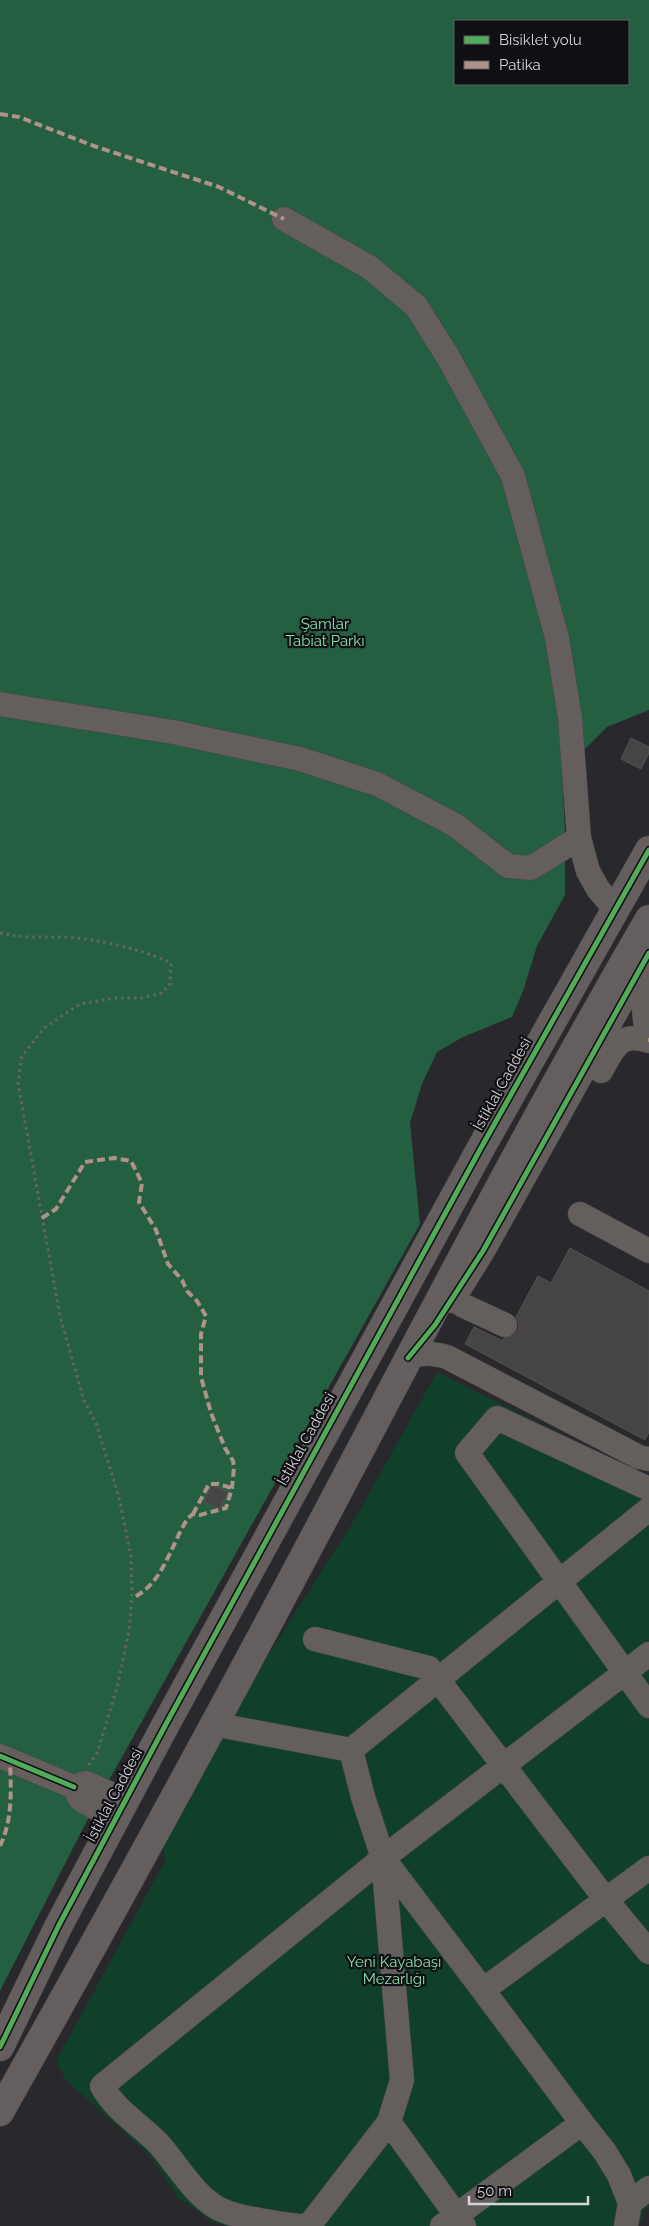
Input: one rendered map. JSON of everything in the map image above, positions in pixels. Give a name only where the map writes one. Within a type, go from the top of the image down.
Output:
[{"type":"main road","name":"İstiklal Caddesi","points":[[0,2047],[59,1925],[380,1330],[649,850]]},
{"type":"main road","points":[[0,2112],[75,1980],[213,1724],[506,1172],[649,919]]},
{"type":"street","points":[[284,219],[369,268],[416,306],[448,357],[513,476],[557,638],[570,718],[579,838],[588,871],[598,889],[615,909]]},
{"type":"street","points":[[0,704],[174,732],[300,759],[335,770],[378,784],[455,825],[508,866],[531,868],[579,838]]},
{"type":"street","points":[[408,1358],[435,1325],[483,1251],[649,953]]},
{"type":"street","points":[[435,1325],[462,1305],[491,1266],[614,1046],[631,1037],[649,1041],[643,1010],[643,994],[649,960]]},
{"type":"street","points":[[580,1214],[649,1251]]},
{"type":"street","points":[[462,1305],[504,1325]]},
{"type":"street","points":[[408,1358],[418,1354],[432,1353],[447,1357],[639,1457],[649,1459]]},
{"type":"street","points":[[649,1489],[497,1418],[468,1453],[649,1706]]},
{"type":"street","points":[[213,1724],[351,1750],[649,1509]]},
{"type":"street","points":[[316,1639],[429,1668],[607,1901],[649,1952]]},
{"type":"street","points":[[351,1750],[362,1797],[383,1858],[402,2080],[389,2122],[311,2223],[301,2226],[224,2211],[211,2203],[189,2183],[176,2164],[147,2132],[121,2112],[108,2097],[102,2086],[383,1858],[649,1654]]},
{"type":"street","points":[[3,1760],[74,1787],[86,1783],[120,1810]]},
{"type":"street","points":[[383,1858],[605,2152],[619,2175],[630,2202],[626,2226]]},
{"type":"street","points":[[483,1990],[607,1901],[649,1868]]},
{"type":"street","points":[[389,2122],[454,2223],[582,2124]]},
{"type":"street","points":[[630,2202],[649,2188]]},
{"type":"path","points":[[0,933],[22,938],[64,937],[126,947],[149,953],[171,963],[170,984],[162,992],[142,998],[115,998],[80,1004],[44,1028],[22,1056],[18,1084],[60,1316],[84,1401],[96,1423],[119,1497],[130,1557],[132,1595],[129,1631],[117,1688],[96,1753],[74,1787]]},
{"type":"green space","name":"Şamlar Tabiat Parkı","points":[[0,0],[649,0],[649,710],[607,727],[562,770],[565,832],[565,895],[537,946],[523,991],[512,1017],[463,1037],[437,1052],[422,1084],[410,1123],[420,1224],[94,1807],[0,1991]]},
{"type":"green space","name":"Yeni Kayabaşı Mezarlığı","points":[[437,1372],[623,1465],[649,1475],[649,2206],[645,2210],[639,2226],[228,2226],[214,2223],[179,2198],[150,2156],[65,2079],[56,2061],[165,1861],[164,1846],[264,1662],[353,1522]]},
{"type":"building","points":[[631,738],[649,747],[649,753],[641,769],[621,759]]},
{"type":"building","points":[[570,1248],[649,1291],[649,1432],[645,1440],[465,1344],[474,1327],[503,1341],[504,1338],[513,1336],[518,1330],[519,1324],[516,1317],[538,1276],[551,1283]]},
{"type":"building","points":[[212,1485],[228,1492],[220,1509],[204,1502]]},
{"type":"marked path","points":[[0,114],[19,117],[94,146],[219,187],[284,219]]},
{"type":"marked path","points":[[42,1218],[56,1209],[85,1162],[114,1158],[131,1161],[142,1183],[139,1202],[156,1230],[168,1264],[182,1280],[187,1291],[197,1301],[206,1316],[201,1334],[201,1377],[211,1413],[225,1448],[233,1461],[232,1488],[226,1508],[200,1515],[193,1514],[188,1518],[159,1574],[143,1592],[132,1598]]},
{"type":"marked path","points":[[193,1514],[209,1484],[218,1484],[232,1488]]},
{"type":"marked path","points":[[0,1846],[9,1815],[11,1794],[10,1761]]},
{"type":"cycle path","points":[[0,2047],[59,1925],[166,1724],[482,1146],[649,850]]},
{"type":"cycle path","points":[[408,1358],[435,1325],[483,1251],[649,953]]},
{"type":"cycle path","points":[[0,1756],[74,1787]]}]
